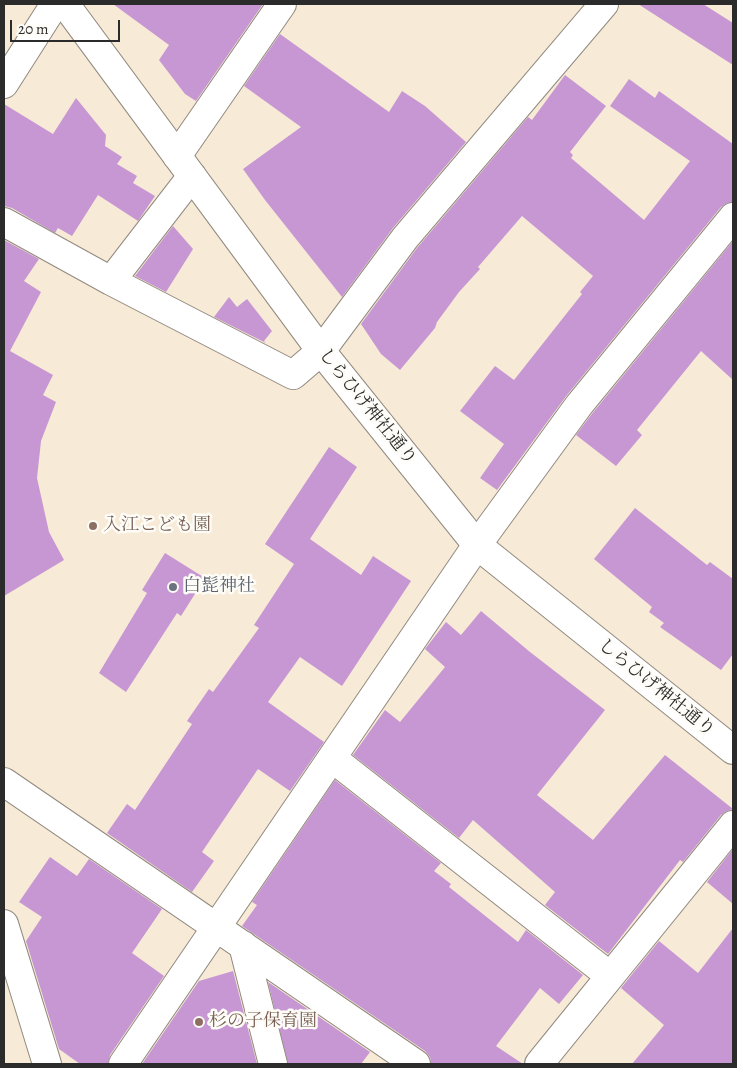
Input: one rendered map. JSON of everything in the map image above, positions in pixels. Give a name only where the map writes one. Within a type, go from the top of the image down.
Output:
[{"type":"street","points":[[4,84],[55,4]]},
{"type":"street","name":"しらひげ神社通り","points":[[65,4],[322,351],[477,545],[733,750]]},
{"type":"street","points":[[111,281],[185,166],[282,4]]},
{"type":"street","points":[[4,222],[111,281],[293,375],[322,351],[405,238],[604,4]]},
{"type":"street","points":[[122,1064],[477,545],[579,405],[733,217]]},
{"type":"street","points":[[332,758],[610,976]]},
{"type":"street","points":[[4,782],[416,1064]]},
{"type":"street","points":[[539,1064],[733,825]]},
{"type":"street","points":[[4,924],[47,1064]]},
{"type":"street","points":[[243,945],[273,1064]]},
{"type":"building","points":[[113,4],[263,4],[196,101],[185,94],[159,60],[169,45]]},
{"type":"building","points":[[638,4],[703,4],[733,23],[733,65]]},
{"type":"building","points":[[280,34],[389,112],[402,91],[425,106],[466,142],[393,228],[342,297],[265,200],[243,169],[301,127],[244,86]]},
{"type":"building","points":[[565,75],[606,106],[570,152],[573,155],[571,158],[644,220],[690,161],[610,106],[629,79],[655,98],[659,91],[733,144],[733,202],[721,207],[567,395],[497,490],[480,478],[504,444],[460,411],[495,366],[514,380],[582,294],[580,292],[593,276],[522,216],[478,267],[480,269],[459,292],[437,322],[435,328],[400,370],[381,354],[361,324],[417,248],[528,117],[532,120]]},
{"type":"building","points":[[76,98],[106,135],[105,146],[122,157],[117,164],[137,176],[133,183],[155,196],[138,221],[98,195],[72,236],[58,228],[55,233],[12,208],[4,206],[4,104],[53,134]]},
{"type":"building","points":[[173,226],[193,249],[166,292],[135,276]]},
{"type":"building","points":[[4,240],[39,259],[24,281],[41,292],[10,351],[53,375],[43,395],[56,402],[41,441],[37,478],[49,532],[64,560],[4,596]]},
{"type":"building","points":[[733,241],[733,380],[701,351],[637,430],[642,435],[616,466],[576,435]]},
{"type":"building","points":[[229,297],[237,307],[247,299],[272,331],[264,341],[266,343],[214,317]]},
{"type":"building","points":[[329,447],[357,467],[310,539],[361,575],[373,556],[411,581],[342,686],[300,657],[268,702],[324,742],[290,791],[258,769],[202,852],[214,861],[192,892],[107,833],[127,804],[135,810],[192,724],[187,721],[209,689],[213,692],[259,628],[254,625],[294,564],[265,544]]},
{"type":"building","points":[[635,508],[707,565],[710,562],[733,579],[733,654],[721,670],[660,627],[664,623],[649,612],[652,607],[594,559]]},
{"type":"building","points":[[165,553],[205,578],[181,616],[177,613],[126,692],[99,673],[147,593],[142,590]]},
{"type":"building","points":[[481,611],[605,710],[537,795],[593,840],[665,755],[733,809],[721,815],[683,862],[680,860],[608,954],[545,905],[555,892],[473,820],[459,838],[353,755],[385,710],[400,722],[445,667],[425,649],[446,622],[461,635]]},
{"type":"building","points":[[335,780],[441,863],[434,871],[451,884],[449,887],[518,942],[526,930],[583,975],[559,1004],[540,988],[496,1046],[523,1064],[431,1064],[430,1057],[425,1051],[242,926],[257,905],[252,902]]},
{"type":"building","points":[[733,849],[733,904],[707,882]]},
{"type":"building","points":[[50,857],[77,876],[89,859],[162,909],[132,953],[164,976],[110,1055],[108,1064],[80,1064],[59,1049],[26,941],[42,917],[19,902]]},
{"type":"building","points":[[733,928],[733,1064],[632,1064],[664,1025],[621,988],[659,941],[698,973]]},
{"type":"building","points":[[233,971],[257,1064],[142,1064],[199,981]]},
{"type":"building","points":[[268,982],[370,1052],[361,1064],[288,1064]]},
{"type":"place","name":"入江こども園","points":[[93,526]]},
{"type":"place","name":"白髭神社","points":[[173,587]]},
{"type":"place","name":"杉の子保育園","points":[[199,1022]]}]
